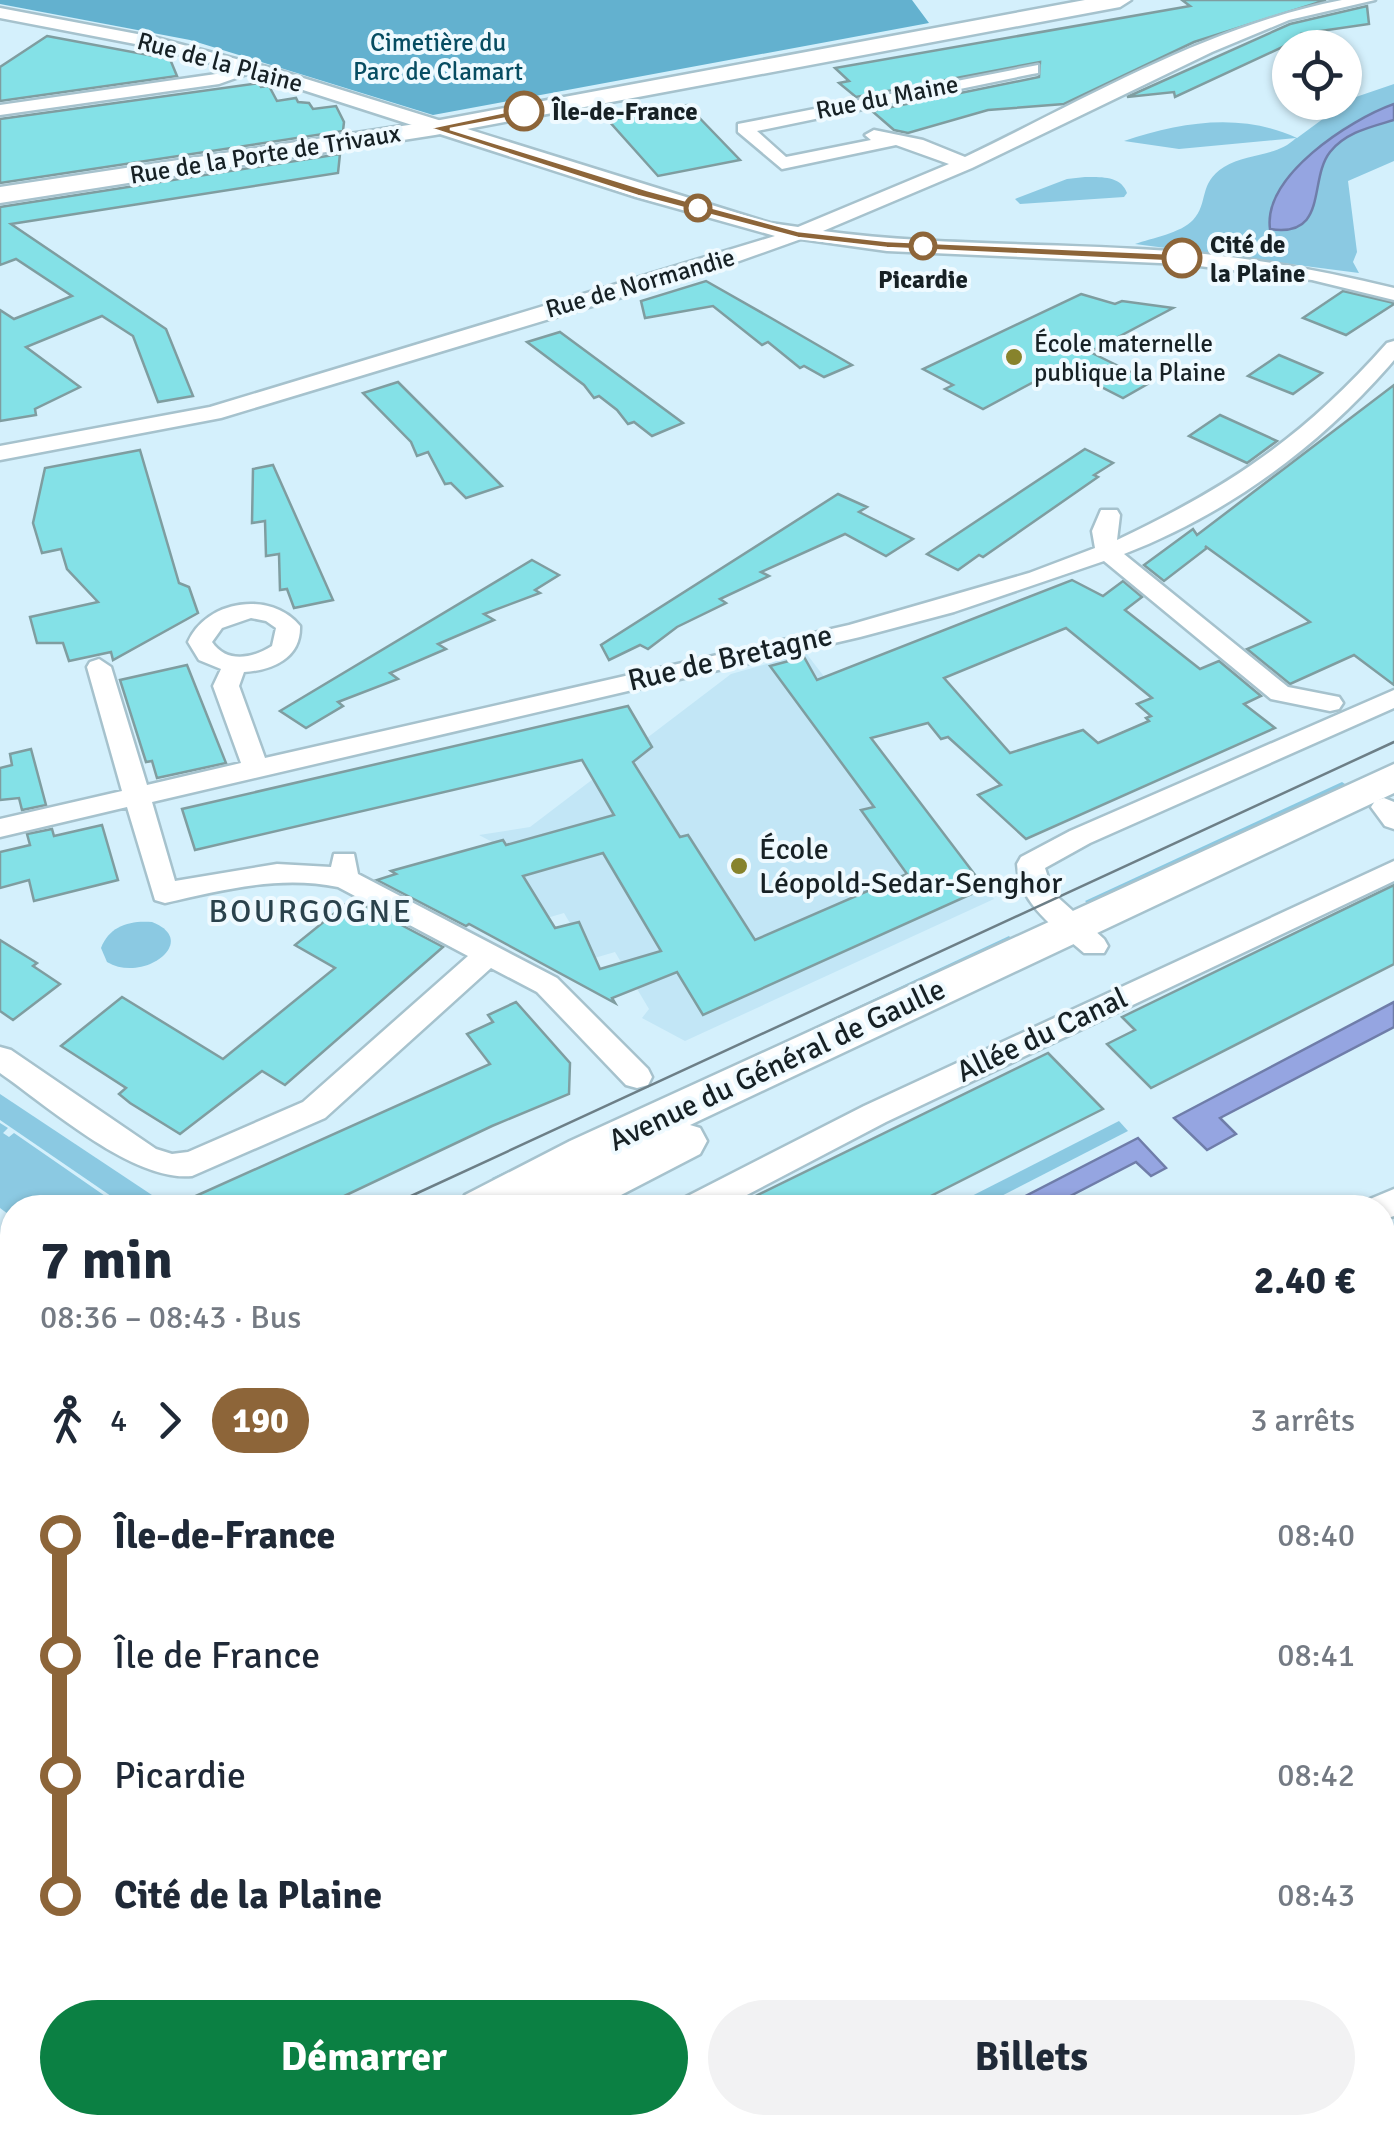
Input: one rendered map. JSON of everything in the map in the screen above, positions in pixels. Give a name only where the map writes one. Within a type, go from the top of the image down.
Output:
[{"type":"main road","name":"Avenue du Général de Gaulle","points":[[507,1195],[586,1154],[1392,802]]},
{"type":"main road","name":"Avenue du Général de Gaulle","points":[[579,1195],[1084,936]]},
{"type":"street","name":"Rue de la Porte de Trivaux","points":[[0,194],[435,128],[1120,0]]},
{"type":"street","name":"Rue de Normandie","points":[[0,453],[213,412],[720,261],[798,234],[965,164],[1206,48],[1284,16],[1367,0]]},
{"type":"street","name":"Rue de la Plaine","points":[[0,13],[154,42],[248,68],[643,193],[798,234],[887,244],[1182,258],[1312,274],[1394,294]]},
{"type":"street","points":[[0,110],[219,79],[248,68]]},
{"type":"street","name":"Rue du Maine","points":[[891,141],[782,163],[744,128],[1032,69]]},
{"type":"street","points":[[842,106],[878,139],[917,144],[965,164]]},
{"type":"street","name":"Rue de Bretagne","points":[[0,828],[812,640],[1114,558],[1279,460],[1312,433],[1394,346]]},
{"type":"street","points":[[1109,515],[1104,531],[1114,558],[1280,693],[1330,703]]},
{"type":"street","points":[[235,665],[226,686],[256,768]]},
{"type":"street","points":[[99,667],[165,892],[264,874],[328,874],[344,870],[547,985],[636,1077]]},
{"type":"street","points":[[1084,936],[1039,894],[1030,876],[1030,864],[1069,842],[1394,698]]},
{"type":"street","name":"Allée du Canal","points":[[718,1195],[874,1114],[1394,870]]},
{"type":"street","points":[[0,1058],[145,1157],[172,1166],[192,1164],[314,1110],[488,954]]},
{"type":"shaded area","points":[[1394,84],[1394,161],[1348,181],[1357,252],[1353,262],[1359,273],[1135,244],[1188,225],[1201,207],[1210,180],[1224,167],[1280,149],[1296,138],[1179,149],[1124,141],[1167,129],[1211,123],[1254,125],[1297,138],[1321,120],[1362,120],[1362,95]]},
{"type":"shaded area","points":[[1394,104],[1394,120],[1351,135],[1336,145],[1324,164],[1309,216],[1301,225],[1289,229],[1270,229],[1271,209],[1294,170],[1333,137]]},
{"type":"shaded area","points":[[1067,179],[1116,180],[1127,193],[1124,197],[1020,204],[1015,199]]},
{"type":"shaded area","name":"École Léopold-Sedar-Senghor","points":[[806,653],[994,899],[685,1041],[642,1018],[649,1009],[615,952],[591,959],[564,913],[540,920],[498,845],[479,835],[530,827],[731,674]]},
{"type":"shaded area","points":[[1342,782],[1348,786],[1090,906],[1085,901]]},
{"type":"shaded area","points":[[152,922],[166,930],[171,939],[169,949],[161,957],[136,968],[107,962],[101,948],[109,934],[128,924]]},
{"type":"shaded area","points":[[1009,936],[1014,941],[498,1185],[492,1178]]},
{"type":"shaded area","points":[[1394,1002],[1394,1027],[1220,1118],[1236,1134],[1207,1150],[1174,1118]]},
{"type":"shaded area","points":[[0,1094],[152,1195],[109,1195],[0,1120]]},
{"type":"shaded area","points":[[1119,1121],[1128,1131],[1003,1195],[974,1195]]},
{"type":"shaded area","points":[[0,1123],[8,1128],[3,1133],[9,1137],[14,1133],[104,1195],[0,1195]]},
{"type":"shaded area","points":[[1138,1138],[1166,1168],[1151,1176],[1136,1162],[1072,1195],[1027,1195]]},
{"type":"green space","name":"Cimetière du Parc de Clamart","points":[[0,0],[912,0],[929,23],[433,115],[190,40],[0,4]]},
{"type":"building","points":[[1182,0],[1326,0],[1194,42],[1064,104],[988,110],[908,133],[894,130],[872,111],[1039,77],[1040,62],[856,97],[839,83],[849,81],[835,68],[1190,6]]},
{"type":"building","points":[[1367,6],[1369,24],[1328,30],[1277,30]]},
{"type":"building","points":[[1272,32],[1272,52],[1175,97],[1174,92],[1127,97]]},
{"type":"building","points":[[47,36],[170,59],[177,76],[0,101],[0,67]]},
{"type":"building","points":[[259,83],[261,87],[269,86],[277,101],[296,98],[313,109],[336,106],[344,122],[343,131],[0,183],[0,119]]},
{"type":"building","points":[[687,105],[740,160],[658,176],[608,120]]},
{"type":"building","points":[[340,154],[338,173],[11,224],[166,329],[193,396],[158,402],[133,336],[102,316],[26,347],[80,387],[35,409],[36,415],[0,421],[0,310],[14,319],[72,296],[16,259],[0,265],[0,207]]},
{"type":"building","points":[[706,281],[852,365],[824,377],[804,366],[800,368],[768,342],[762,345],[713,306],[645,318],[641,301]]},
{"type":"building","points":[[1343,291],[1394,304],[1346,335],[1303,318]]},
{"type":"building","name":"École maternelle publique la Plaine","points":[[1081,294],[1115,304],[1122,301],[1173,308],[1090,352],[1151,382],[1123,398],[1062,367],[983,409],[945,389],[953,385],[923,369]]},
{"type":"building","points":[[560,332],[683,423],[652,436],[634,422],[628,424],[617,410],[599,396],[594,398],[584,385],[527,342]]},
{"type":"building","points":[[1279,355],[1322,373],[1293,394],[1248,376]]},
{"type":"building","points":[[398,382],[502,486],[466,498],[451,483],[445,484],[428,452],[417,456],[411,442],[363,393]]},
{"type":"building","points":[[1394,385],[1394,685],[1354,655],[1290,684],[1247,649],[1310,622],[1205,546],[1164,581],[1144,565],[1193,529],[1197,535]]},
{"type":"building","points":[[1220,415],[1277,441],[1247,463],[1189,436]]},
{"type":"building","points":[[1085,449],[1113,463],[983,557],[979,555],[958,570],[927,554]]},
{"type":"building","points":[[140,450],[179,583],[189,587],[198,613],[113,660],[111,652],[69,661],[63,643],[37,643],[30,617],[98,602],[67,569],[61,549],[42,553],[33,523],[45,468]]},
{"type":"building","points":[[273,465],[333,600],[294,608],[287,589],[280,590],[279,554],[266,556],[265,521],[252,523],[253,469]]},
{"type":"building","points":[[838,494],[867,507],[859,512],[913,539],[886,556],[845,534],[761,572],[769,576],[720,599],[726,603],[677,627],[648,649],[640,645],[609,660],[601,645]]},
{"type":"building","points":[[532,560],[559,575],[535,590],[540,593],[484,614],[494,620],[438,644],[446,649],[390,673],[398,679],[338,702],[343,706],[306,728],[280,711]]},
{"type":"building","points":[[1072,580],[1103,596],[1123,581],[1142,597],[1125,610],[1200,669],[1219,661],[1261,696],[1244,704],[1275,728],[1026,839],[978,795],[1001,785],[948,737],[941,739],[928,723],[871,738],[985,888],[703,1015],[677,972],[612,998],[615,1003],[469,924],[466,926],[377,880],[396,874],[391,871],[503,840],[506,845],[614,815],[582,760],[195,850],[182,809],[628,706],[652,747],[633,762],[680,837],[688,835],[755,940],[907,874],[861,810],[874,807],[770,666],[804,657],[817,680]],"holes":[[[1066,628],[1152,698],[1137,704],[1151,716],[1146,718],[1149,721],[1098,743],[1083,730],[1010,753],[944,678]],[[603,853],[661,951],[600,969],[579,922],[555,928],[523,876]]]},
{"type":"building","points":[[187,665],[226,763],[157,778],[152,761],[146,762],[120,680]]},
{"type":"building","points":[[31,749],[46,805],[22,810],[19,798],[0,800],[0,768],[12,765],[10,754]]},
{"type":"building","points":[[102,825],[118,880],[34,901],[29,880],[0,888],[0,852],[30,845],[27,834],[52,829],[54,836]]},
{"type":"building","points":[[1394,885],[1394,964],[1151,1088],[1107,1044],[1135,1030],[1122,1017]]},
{"type":"building","points":[[352,899],[443,947],[285,1085],[262,1071],[180,1134],[119,1094],[126,1088],[61,1046],[122,997],[223,1059],[335,968],[295,945]]},
{"type":"building","points":[[0,940],[37,963],[33,966],[60,984],[13,1020],[0,1011]]},
{"type":"building","points":[[516,1002],[570,1063],[569,1094],[346,1195],[198,1195],[490,1064],[467,1034],[493,1022],[488,1015]]},
{"type":"building","points":[[1048,1053],[1103,1109],[933,1195],[758,1195]]},
{"type":"tram line","points":[[413,1195],[1394,742]]},
{"type":"bus line","name":"190","points":[[524,111],[435,128],[643,193],[798,234],[887,244],[1182,258]]},
{"type":"place","name":"Île-de-France","points":[[524,111]]},
{"type":"place","name":"Picardie","points":[[923,246]]},
{"type":"place","name":"Cité de la Plaine","points":[[1182,258]]},
{"type":"place","name":"École maternelle publique la Plaine","points":[[1014,357]]},
{"type":"place","name":"École Léopold-Sedar-Senghor","points":[[739,866]]},
{"type":"district","name":"BOURGOGNE","points":[[311,911]]}]
